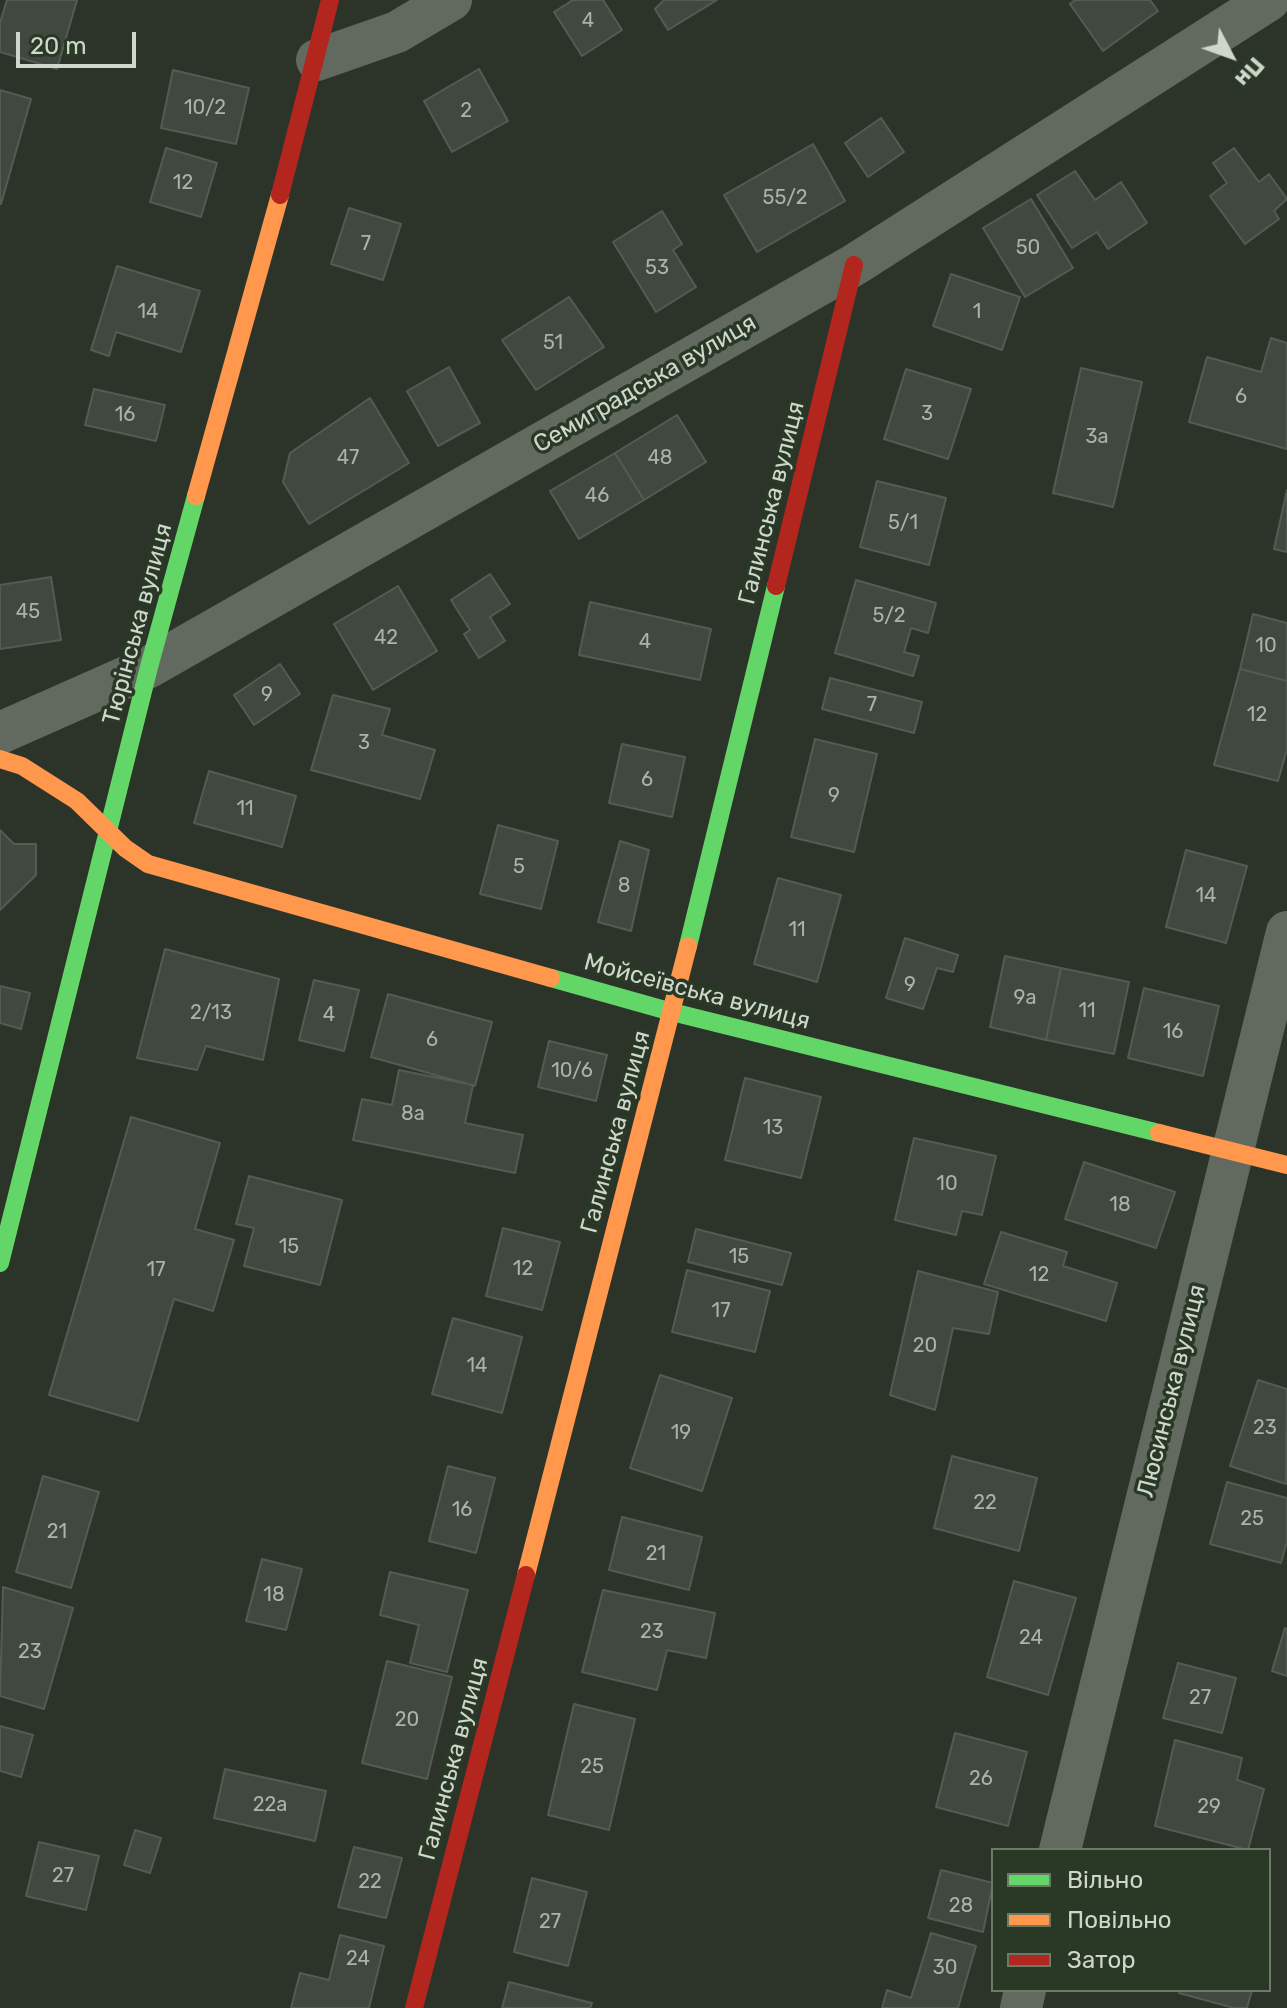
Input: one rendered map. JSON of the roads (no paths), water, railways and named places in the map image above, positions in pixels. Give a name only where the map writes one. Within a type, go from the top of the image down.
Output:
[{"type":"main road","name":"Тюрінська вулиця","points":[[0,1263],[149,667],[317,60],[330,0]]},
{"type":"main road","name":"Галинська вулиця","points":[[414,2008],[672,1012],[854,265]]},
{"type":"main road","points":[[0,759],[46,779],[110,831]]},
{"type":"main road","name":"Мойсеївська вулиця","points":[[110,831],[136,857],[148,864],[672,1012],[1287,1165]]},
{"type":"street","points":[[317,60],[397,32],[451,0]]},
{"type":"street","name":"Семиградська вулиця","points":[[0,733],[149,667],[854,265],[1269,0]]},
{"type":"street","name":"Люсинська вулиця","points":[[1060,1848],[1287,932]]}]
